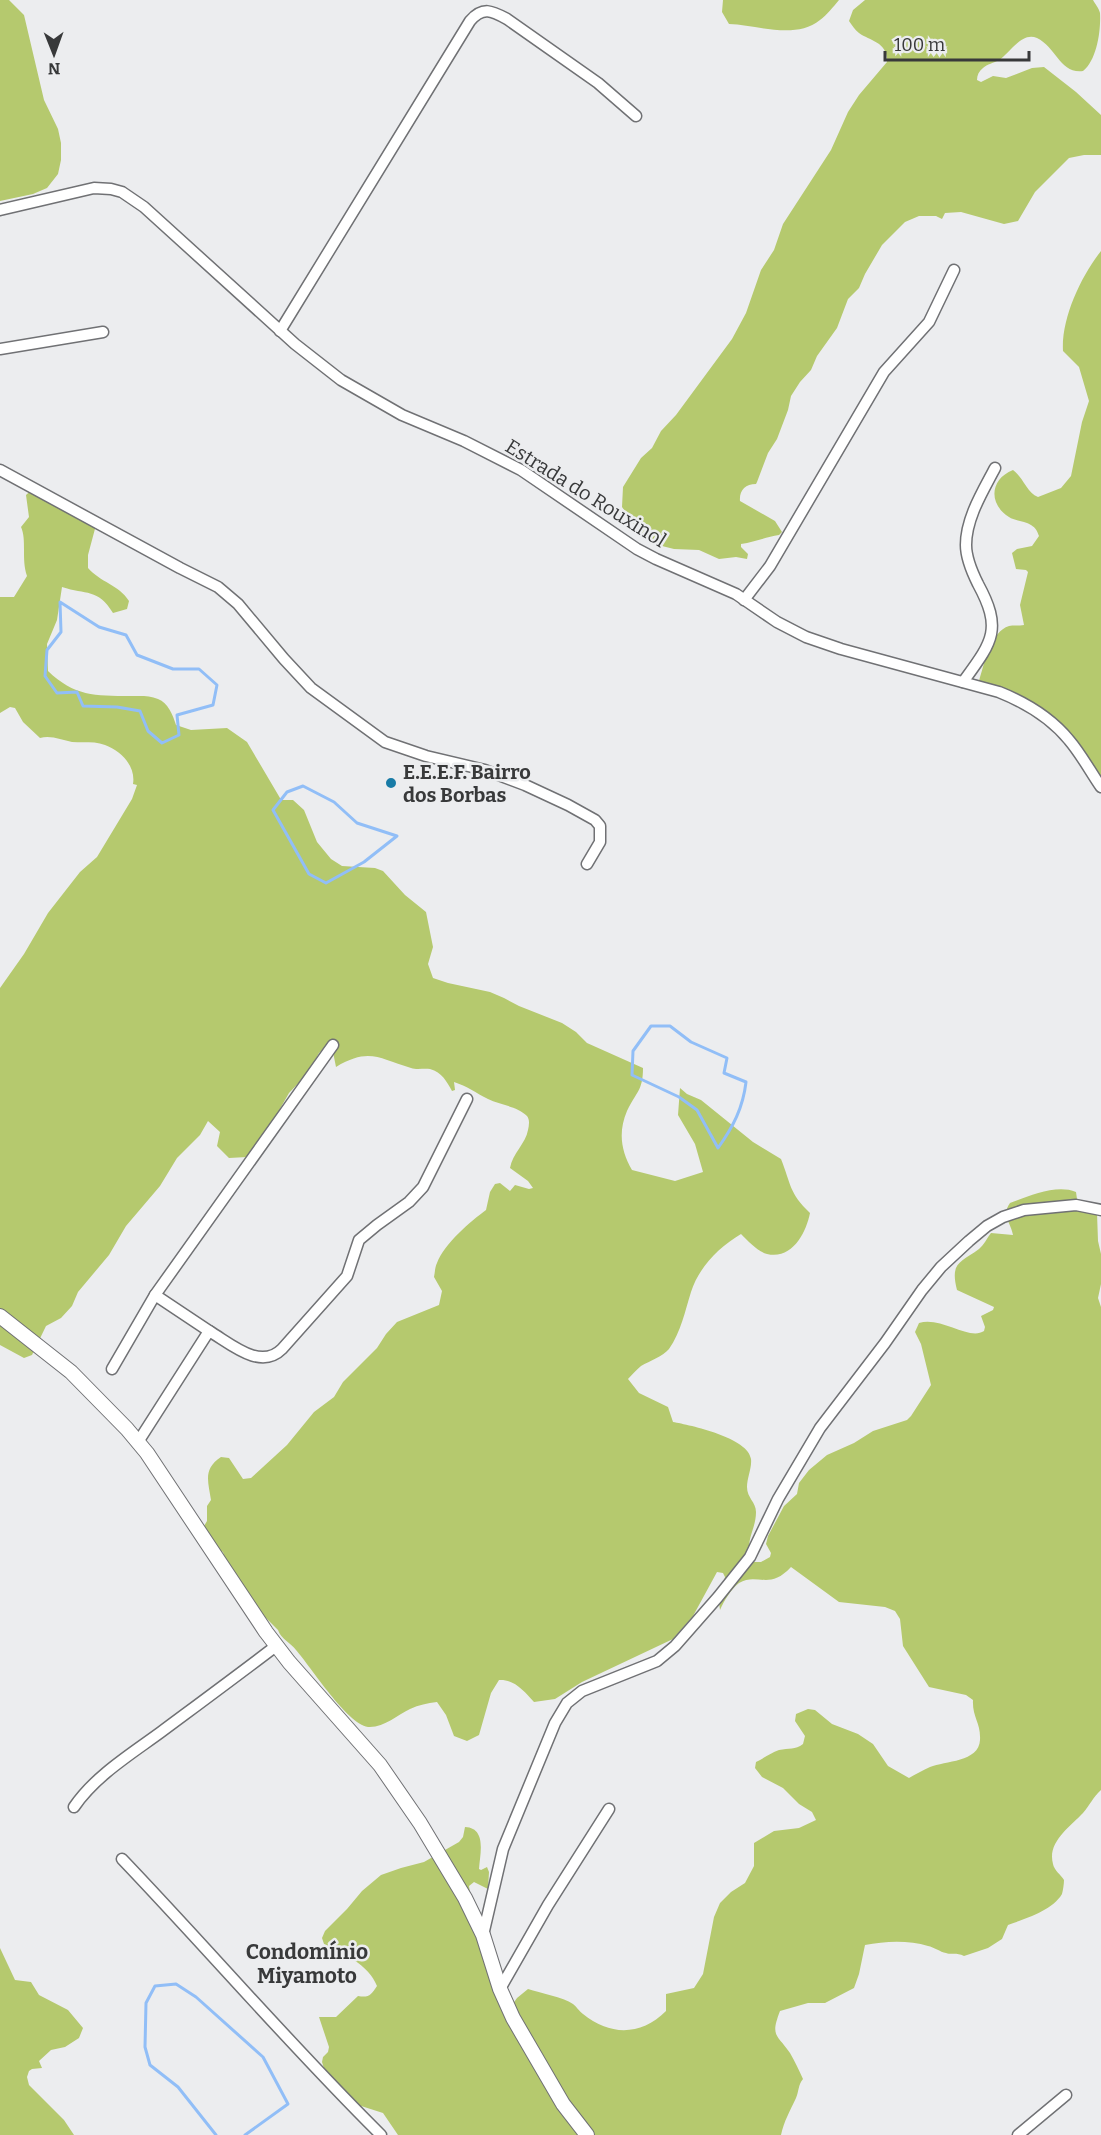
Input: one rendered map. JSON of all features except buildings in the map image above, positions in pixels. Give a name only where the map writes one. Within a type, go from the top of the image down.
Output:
[{"type":"street","points":[[280,331],[477,13],[494,12],[507,19],[598,83],[636,116]]},
{"type":"street","name":"Estrada do Rouxinol","points":[[0,210],[94,188],[122,192],[144,207],[280,331],[325,368],[367,396],[402,415],[464,441],[521,470],[637,549],[744,600],[777,622],[806,637],[841,650],[963,682],[1015,699],[1056,726],[1068,739],[1101,787]]},
{"type":"street","points":[[744,600],[770,566],[884,372],[929,322],[954,270]]},
{"type":"street","points":[[0,349],[103,332]]},
{"type":"street","points":[[963,682],[987,646],[993,627],[991,609],[974,574],[966,545],[968,528],[975,509],[995,468]]},
{"type":"street","points":[[0,470],[218,587],[238,604],[311,688],[385,742],[426,756],[484,770],[525,785],[568,804],[595,820],[600,826],[600,842],[587,864]]},
{"type":"street","points":[[112,1369],[155,1295],[333,1046]]},
{"type":"street","points":[[155,1295],[209,1331],[251,1355],[260,1358],[276,1355],[347,1276],[359,1240],[417,1195],[423,1187],[467,1099]]},
{"type":"street","points":[[483,1935],[503,1849],[555,1723],[567,1703],[582,1691],[657,1661],[675,1646],[718,1597],[750,1557],[778,1499],[820,1428],[922,1290],[941,1267],[969,1241],[987,1226],[1003,1217],[1024,1210],[1076,1204],[1101,1210]]},
{"type":"street","points":[[0,1316],[71,1372],[138,1442],[276,1646],[380,1765],[420,1823],[465,1898],[483,1935],[500,1989],[513,2018],[563,2104],[587,2135]]},
{"type":"street","points":[[138,1442],[209,1331]]},
{"type":"street","points":[[74,1807],[96,1783],[135,1751],[276,1646]]},
{"type":"street","points":[[500,1989],[548,1905],[609,1809]]},
{"type":"street","points":[[122,1859],[200,1940],[282,2034],[381,2135]]},
{"type":"street","points":[[1018,2135],[1066,2095]]},
{"type":"green space","points":[[0,0],[9,0],[24,15],[44,100],[58,129],[61,160],[58,174],[47,188],[33,194],[0,201]]},
{"type":"green space","points":[[723,0],[839,0],[825,16],[810,26],[776,30],[729,24],[722,12]]},
{"type":"green space","points":[[865,0],[1093,0],[1100,13],[1099,36],[1092,60],[1083,71],[1075,71],[1063,64],[1049,47],[1032,37],[1021,40],[999,60],[980,70],[977,80],[981,82],[993,76],[1006,78],[1032,68],[1044,67],[1101,115],[1101,155],[1069,158],[1035,192],[1018,221],[1004,224],[961,212],[945,213],[942,219],[936,216],[919,216],[905,222],[882,245],[859,288],[848,299],[837,328],[817,356],[811,370],[791,396],[777,439],[768,453],[756,484],[746,487],[741,494],[740,501],[775,521],[782,532],[779,535],[741,544],[748,554],[747,559],[736,557],[719,559],[699,550],[674,549],[654,544],[636,527],[622,507],[623,487],[641,458],[652,448],[661,431],[676,415],[732,339],[746,313],[761,270],[774,250],[783,224],[831,150],[848,112],[887,62],[885,50],[878,43],[859,33],[849,21],[853,10]]},
{"type":"green space","points":[[1101,251],[1101,781],[1061,731],[986,688],[979,681],[989,649],[997,634],[1009,626],[1024,625],[1020,605],[1028,572],[1016,569],[1012,553],[1017,549],[1032,546],[1039,536],[1031,525],[1002,512],[994,492],[1000,479],[1013,470],[1038,497],[1061,488],[1071,476],[1082,422],[1089,401],[1079,367],[1063,351],[1063,339],[1074,298],[1086,273]]},
{"type":"green space","points":[[35,487],[96,525],[88,555],[88,568],[120,591],[129,601],[127,609],[113,613],[97,596],[62,587],[57,620],[47,644],[48,671],[67,685],[86,693],[106,696],[148,696],[158,699],[172,713],[176,725],[191,730],[227,728],[247,742],[280,798],[293,800],[304,810],[317,842],[331,859],[342,866],[375,868],[383,871],[405,895],[426,912],[433,947],[428,964],[433,978],[490,992],[504,998],[562,1023],[587,1043],[643,1068],[640,1087],[622,1126],[623,1149],[632,1170],[675,1181],[703,1172],[695,1144],[678,1115],[680,1088],[701,1100],[753,1142],[781,1159],[794,1194],[810,1213],[801,1236],[791,1249],[776,1255],[760,1251],[741,1234],[725,1245],[699,1274],[680,1329],[669,1349],[641,1366],[628,1379],[639,1393],[668,1407],[673,1422],[718,1434],[740,1445],[748,1452],[751,1462],[747,1491],[755,1505],[756,1512],[749,1548],[753,1562],[761,1562],[770,1557],[771,1553],[766,1544],[768,1536],[784,1506],[797,1494],[799,1483],[809,1470],[827,1455],[854,1443],[873,1431],[907,1420],[911,1416],[931,1385],[921,1344],[915,1332],[919,1323],[936,1323],[971,1333],[984,1331],[981,1316],[993,1310],[994,1307],[957,1290],[956,1268],[981,1247],[991,1233],[1013,1235],[1006,1215],[1010,1203],[1060,1189],[1076,1192],[1077,1199],[1097,1213],[1101,1254],[1101,1284],[1098,1298],[1101,1307],[1101,1790],[1056,1842],[1053,1849],[1054,1866],[1064,1882],[1062,1894],[1052,1905],[1037,1914],[1008,1925],[1002,1939],[988,1948],[964,1956],[905,1942],[865,1945],[854,1988],[825,2003],[808,2003],[780,2011],[776,2035],[790,2053],[803,2079],[781,2135],[398,2135],[383,2113],[358,2105],[330,2087],[322,2062],[329,2047],[319,2017],[336,2017],[358,1996],[369,1995],[377,1986],[362,1966],[324,1944],[322,1938],[325,1931],[362,1891],[381,1875],[424,1862],[459,1842],[463,1837],[465,1827],[477,1832],[481,1843],[479,1869],[487,1867],[489,1872],[488,1889],[474,1882],[469,1886],[476,1932],[512,2005],[528,1989],[569,2002],[593,2021],[604,2026],[625,2030],[636,2029],[666,2011],[666,1994],[694,1988],[703,1974],[714,1917],[720,1903],[745,1883],[754,1866],[754,1843],[774,1831],[799,1828],[816,1820],[812,1812],[799,1804],[783,1788],[762,1777],[755,1768],[756,1762],[779,1750],[795,1748],[803,1744],[805,1736],[795,1721],[796,1714],[808,1709],[815,1710],[832,1724],[858,1734],[873,1744],[888,1766],[909,1778],[930,1767],[960,1760],[974,1753],[980,1740],[979,1729],[973,1700],[966,1695],[929,1687],[903,1646],[900,1619],[895,1611],[885,1607],[839,1602],[791,1567],[770,1580],[752,1579],[739,1583],[728,1595],[720,1610],[719,1602],[725,1577],[723,1573],[717,1572],[693,1616],[673,1639],[582,1682],[555,1699],[534,1702],[514,1684],[499,1680],[491,1693],[479,1735],[467,1741],[454,1736],[446,1715],[437,1702],[423,1704],[374,1727],[359,1724],[340,1706],[278,1630],[244,1596],[232,1568],[226,1565],[223,1552],[212,1546],[200,1533],[207,1521],[207,1506],[211,1500],[208,1476],[211,1466],[221,1457],[229,1458],[243,1479],[251,1478],[287,1445],[314,1412],[334,1397],[343,1382],[377,1348],[397,1322],[439,1305],[442,1291],[434,1277],[440,1256],[466,1227],[486,1210],[490,1192],[495,1184],[500,1183],[510,1191],[515,1185],[533,1188],[528,1181],[510,1168],[513,1158],[527,1135],[529,1119],[527,1116],[454,1082],[455,1090],[452,1091],[444,1078],[434,1070],[413,1069],[382,1058],[366,1056],[358,1057],[336,1067],[332,1047],[326,1047],[319,1053],[308,1073],[289,1093],[269,1128],[247,1157],[229,1158],[217,1146],[220,1132],[208,1121],[200,1135],[177,1158],[160,1186],[126,1226],[109,1255],[78,1292],[72,1306],[61,1318],[46,1326],[32,1355],[24,1358],[0,1345],[0,988],[24,954],[48,913],[80,872],[97,857],[132,799],[137,785],[133,784],[130,765],[122,755],[111,748],[97,743],[72,742],[52,737],[40,738],[23,722],[15,708],[10,707],[0,713],[0,597],[14,597],[27,576],[21,527],[29,517],[26,495]]},
{"type":"green space","points":[[0,1948],[15,1980],[31,1982],[39,1995],[68,2010],[83,2028],[79,2038],[65,2047],[51,2050],[39,2061],[42,2068],[32,2069],[27,2077],[29,2085],[64,2120],[74,2135],[0,2135]]},
{"type":"waterway","points":[[60,602],[99,627],[126,635],[137,655],[173,669],[199,669],[217,685],[213,705],[177,715],[179,735],[162,743],[148,731],[140,711],[117,707],[83,706],[77,692],[57,693],[45,676],[47,650],[61,632],[60,602]]},
{"type":"waterway","points":[[303,786],[334,802],[357,823],[397,836],[364,862],[326,883],[309,874],[273,810],[287,792],[303,786]]},
{"type":"waterway","points":[[651,1026],[670,1026],[691,1042],[727,1058],[724,1073],[746,1082],[736,1117],[718,1148],[697,1110],[679,1097],[632,1075],[633,1051],[651,1026]]},
{"type":"waterway","points":[[216,2135],[178,2087],[150,2065],[145,2047],[146,2003],[155,1986],[176,1984],[196,1997],[263,2057],[288,2104],[245,2135]]},
{"type":"place","name":"E.E.E.F. Bairro dos Borbas","points":[[391,783]]},
{"type":"district","name":"Condomínio Miyamoto","points":[[307,1964]]}]
